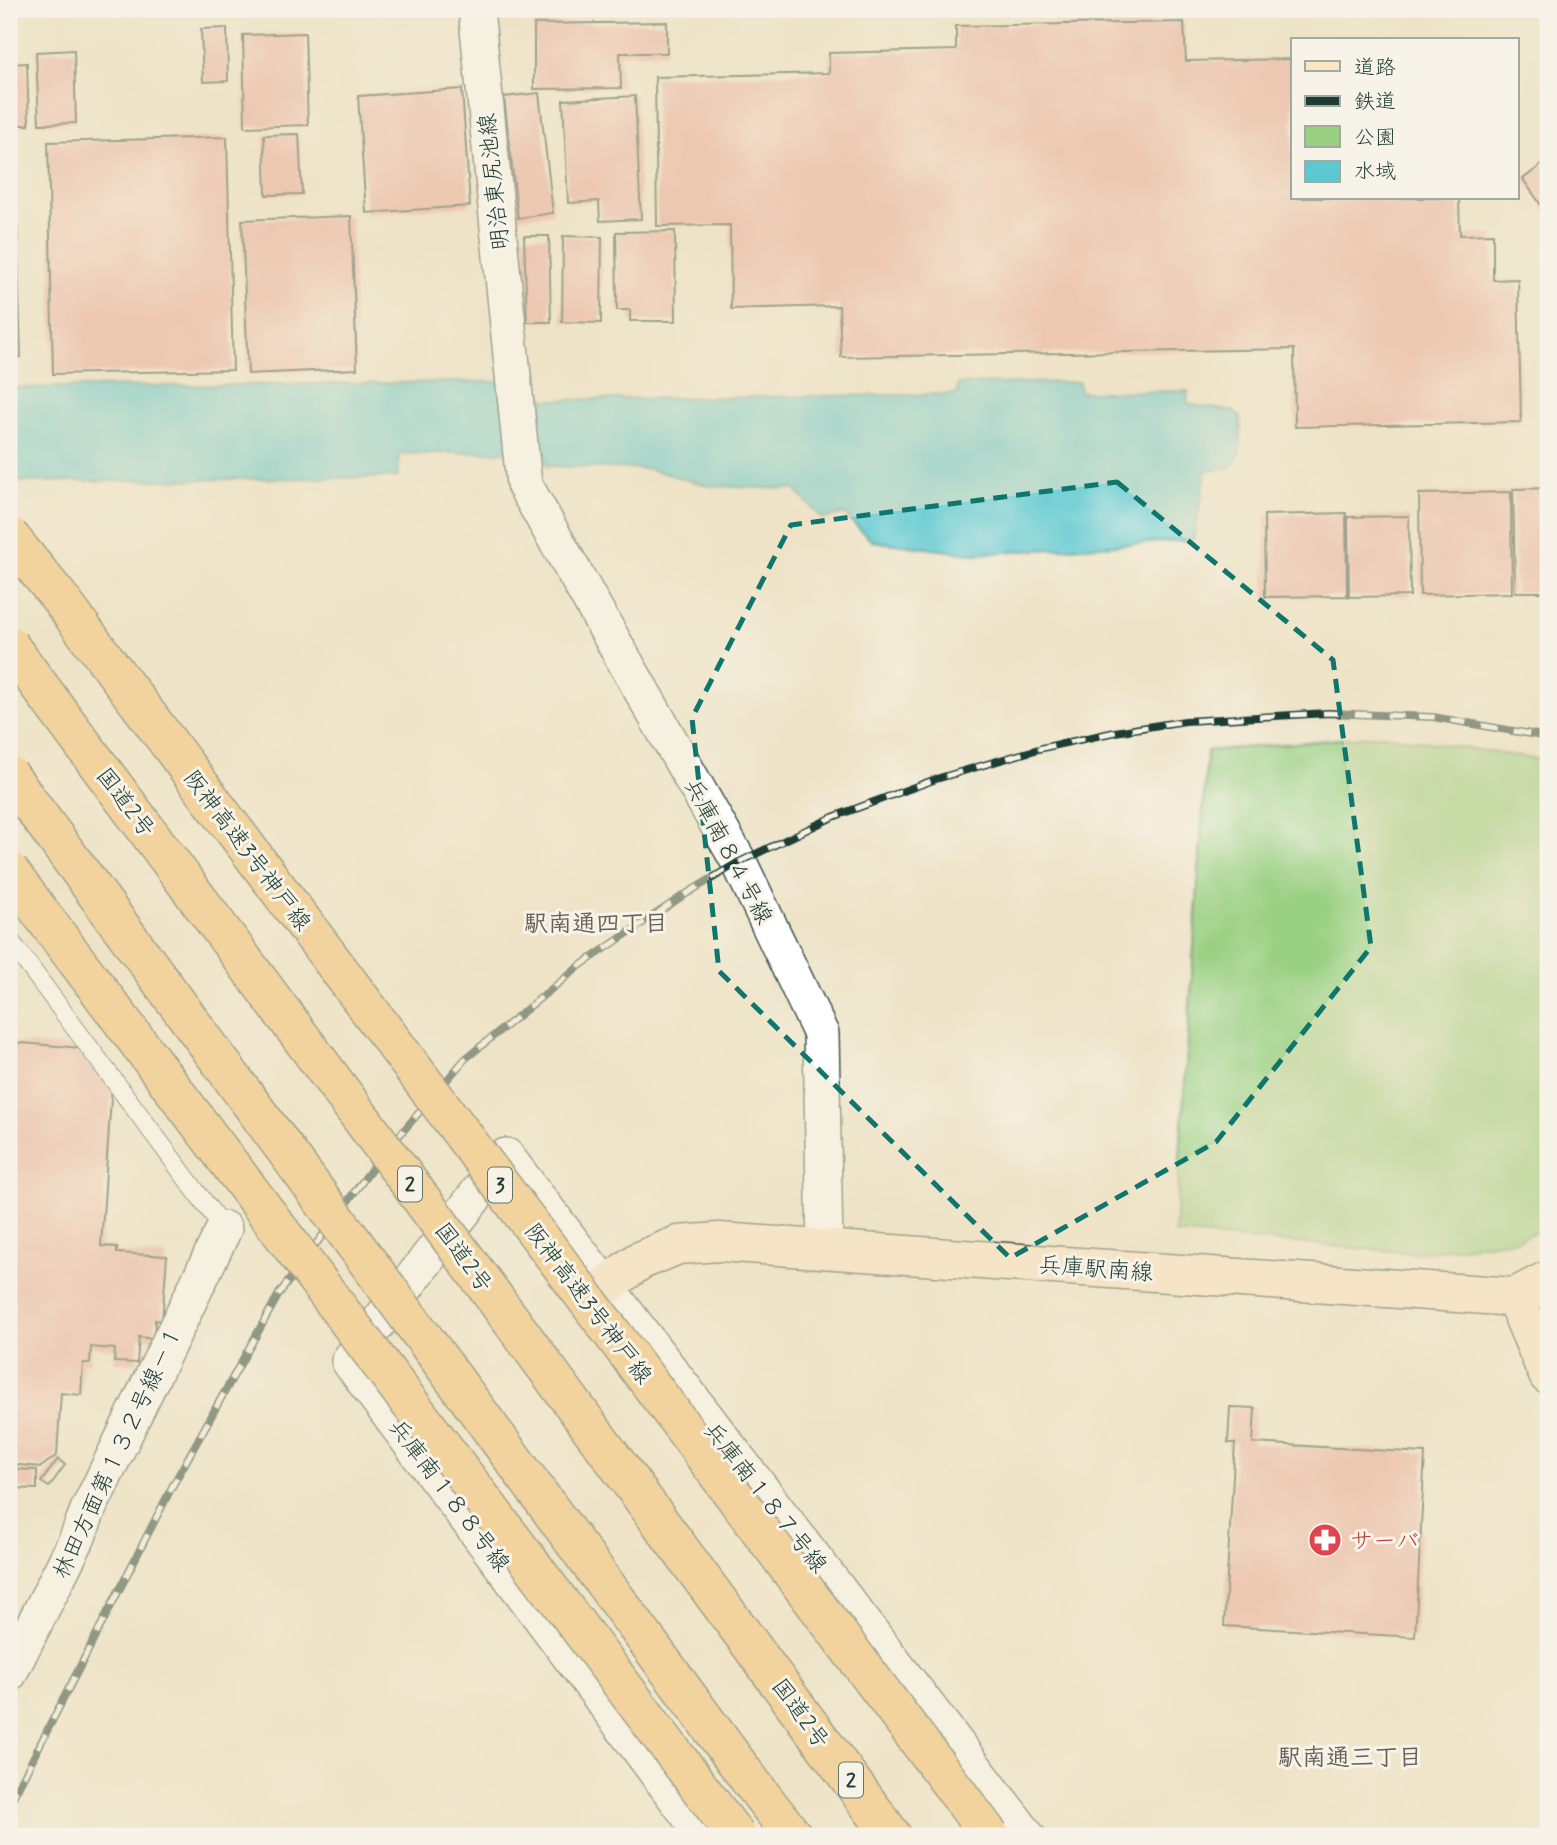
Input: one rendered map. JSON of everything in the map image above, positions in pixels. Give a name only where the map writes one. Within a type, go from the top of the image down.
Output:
[{"type":"highway","name":"阪神高速3号神戸線","points":[[9,536],[75,618],[990,1836]]},
{"type":"highway","name":"国道2号","points":[[9,645],[892,1836]]},
{"type":"highway","points":[[9,775],[793,1836]]},
{"type":"highway","points":[[9,871],[736,1836]]},
{"type":"street","name":"明治東尻池線","points":[[476,9],[524,484]]},
{"type":"street","name":"兵庫南８４号線","points":[[524,484],[739,862],[821,1034],[825,1249]]},
{"type":"street","name":"兵庫南１８７号線","points":[[506,1156],[1027,1836]]},
{"type":"street","name":"兵庫南１８８号線","points":[[506,1156],[349,1361],[704,1836]]},
{"type":"street","name":"林田方面第１３２号線－１","points":[[9,1674],[78,1539],[88,1510],[224,1229]]},
{"type":"street","name":"兵庫駅南線","points":[[604,1287],[639,1261],[678,1245],[719,1242],[1532,1288],[1548,1375]]},
{"type":"lane","points":[[9,939],[224,1229]]},
{"type":"highlighted area","points":[[1117,482],[1333,660],[1371,947],[1216,1142],[1010,1258],[719,971],[692,718],[791,525]]},
{"type":"green space","points":[[1384,735],[1548,761],[1548,1227],[1516,1240],[1415,1253],[1175,1233],[1207,751]]},
{"type":"water","points":[[532,381],[545,400],[957,394],[958,384],[1079,382],[1080,392],[1188,391],[1187,404],[1235,412],[1240,417],[1240,452],[1229,467],[1206,470],[1193,540],[972,554],[872,541],[844,514],[823,519],[794,489],[710,486],[649,469],[547,466],[545,451],[399,454],[398,477],[9,482],[9,388]]},
{"type":"building","points":[[667,22],[667,53],[620,53],[621,88],[534,89],[534,24]]},
{"type":"building","points":[[1184,22],[1186,61],[1291,59],[1291,200],[1459,200],[1460,235],[1493,234],[1493,280],[1518,279],[1521,422],[1295,427],[1294,349],[841,357],[839,306],[731,309],[730,225],[657,226],[655,77],[829,73],[829,53],[956,50],[956,26]]},
{"type":"building","points":[[227,28],[228,81],[203,82],[201,29]]},
{"type":"building","points":[[305,33],[308,125],[245,127],[243,35]]},
{"type":"building","points":[[74,50],[76,123],[39,124],[36,52]]},
{"type":"building","points":[[27,63],[29,125],[9,125],[9,64]]},
{"type":"building","points":[[462,89],[470,206],[366,213],[358,96]]},
{"type":"building","points":[[539,93],[553,213],[518,218],[504,97]]},
{"type":"building","points":[[635,96],[641,219],[600,221],[599,201],[568,203],[563,100]]},
{"type":"building","points":[[299,134],[302,194],[266,195],[264,135]]},
{"type":"building","points":[[227,137],[233,370],[53,374],[48,142]]},
{"type":"building","points":[[1543,164],[1548,172],[1548,215],[1523,179]]},
{"type":"building","points":[[351,216],[357,369],[248,374],[242,220]]},
{"type":"building","points":[[9,225],[17,225],[21,357],[9,358]]},
{"type":"building","points":[[675,231],[676,321],[630,321],[630,310],[617,310],[616,232]]},
{"type":"building","points":[[524,236],[549,236],[551,322],[527,322]]},
{"type":"building","points":[[563,236],[602,237],[601,323],[562,322]]},
{"type":"building","points":[[1548,488],[1548,592],[1515,592],[1513,489]]},
{"type":"building","points":[[1511,492],[1512,593],[1420,595],[1419,494]]},
{"type":"building","points":[[1346,513],[1347,596],[1265,597],[1264,515]]},
{"type":"building","points":[[1409,516],[1410,596],[1349,597],[1348,517]]},
{"type":"building","points":[[9,1042],[82,1048],[112,1083],[101,1246],[117,1247],[117,1253],[167,1256],[162,1321],[155,1320],[154,1339],[139,1337],[137,1363],[114,1362],[115,1349],[91,1347],[90,1363],[83,1363],[81,1395],[61,1393],[57,1455],[41,1467],[9,1464]]},
{"type":"building","name":"サーバ","points":[[1230,1407],[1255,1408],[1253,1443],[1425,1453],[1415,1637],[1224,1626],[1235,1443],[1228,1443]]},
{"type":"building","points":[[58,1459],[65,1465],[49,1487],[41,1482]]},
{"type":"building","points":[[9,1469],[37,1470],[37,1489],[9,1488]]},
{"type":"railway","points":[[9,1805],[173,1485],[279,1294],[379,1159],[465,1059],[581,965],[681,897],[739,862],[833,817],[936,779],[1042,748],[1115,732],[1185,721],[1328,713],[1433,717],[1548,737]]},
{"type":"place","name":"サーバ","points":[[1325,1540]]},
{"type":"district","name":"駅南通四丁目","points":[[596,923]]},
{"type":"district","name":"駅南通三丁目","points":[[1350,1757]]}]
